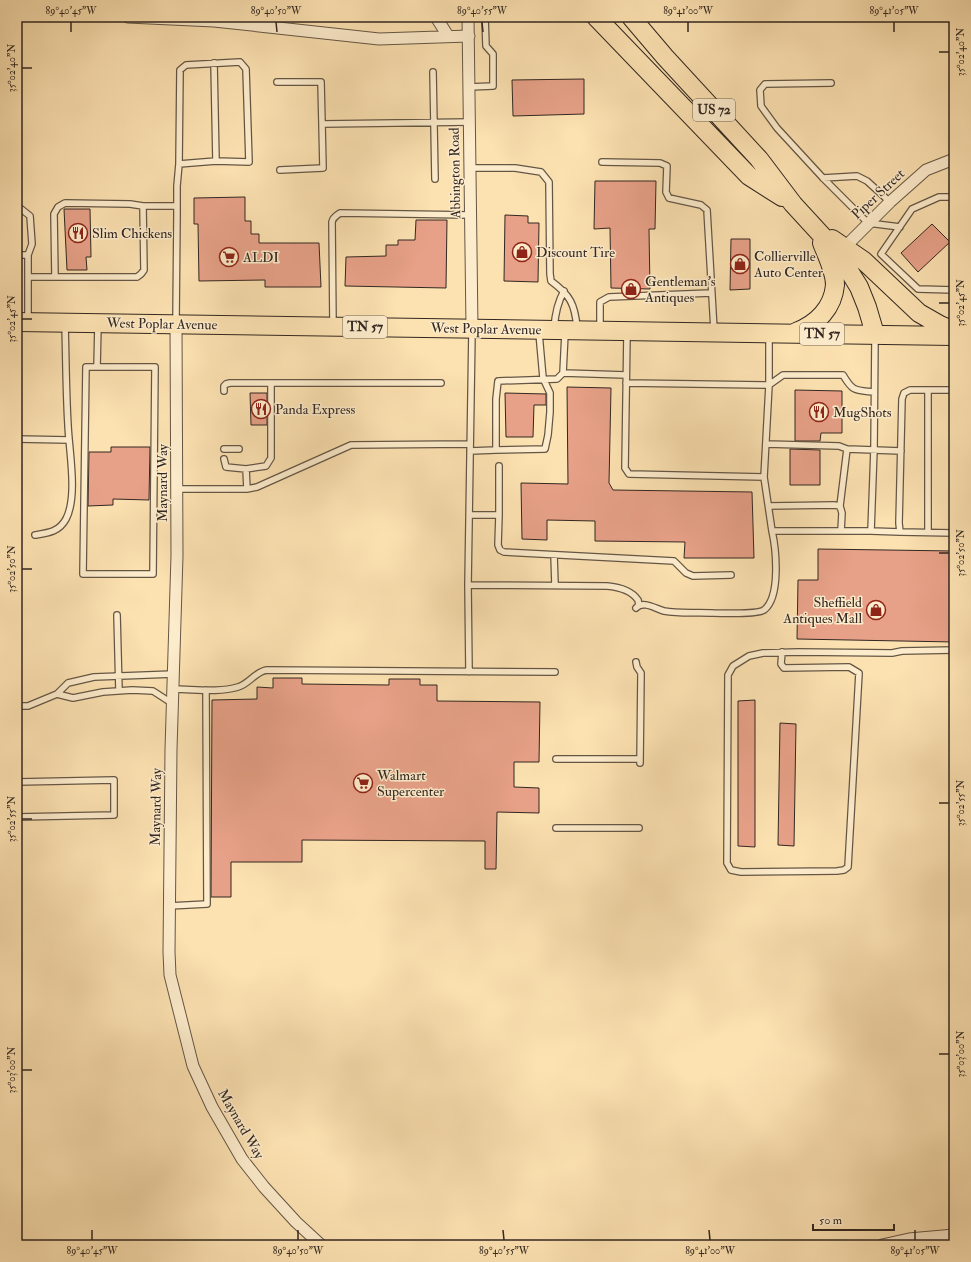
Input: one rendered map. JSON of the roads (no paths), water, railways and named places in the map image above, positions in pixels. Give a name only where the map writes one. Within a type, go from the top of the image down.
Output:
[{"type":"main road","name":"US 72","points":[[596,17],[750,176],[793,204]]},
{"type":"main road","name":"US 72","points":[[632,17],[665,57],[759,159],[793,204],[837,254],[859,286],[875,334]]},
{"type":"main road","name":"US 72","points":[[837,254],[864,261],[918,312],[940,325],[954,331]]},
{"type":"main road","points":[[794,333],[809,327],[819,319],[832,299],[835,284],[837,254]]},
{"type":"main road","name":"West Poplar Avenue","points":[[22,322],[954,336]]},
{"type":"street","points":[[128,17],[214,21],[379,39],[469,36]]},
{"type":"street","points":[[436,17],[448,36]]},
{"type":"street","name":"Abbington Road","points":[[468,17],[472,328]]},
{"type":"street","name":"Piper Street","points":[[837,254],[890,202],[926,170],[954,159]]},
{"type":"street","name":"Maynard Way","points":[[176,324],[177,556],[169,906],[170,975],[194,1066],[212,1107],[242,1158],[264,1187],[296,1222],[321,1245]]},
{"type":"street","points":[[882,1245],[909,1239],[954,1235]]},
{"type":"lane","points":[[469,88],[493,86],[493,54],[486,46],[485,17]]},
{"type":"lane","points":[[176,324],[177,206],[180,164],[180,70],[186,65],[240,62],[246,69],[249,162],[180,164]]},
{"type":"lane","points":[[214,63],[216,162]]},
{"type":"lane","points":[[433,72],[435,179]]},
{"type":"lane","points":[[276,82],[321,82],[323,168],[280,170]]},
{"type":"lane","points":[[831,83],[765,84],[760,90],[761,106],[777,128],[868,224],[900,227]]},
{"type":"lane","points":[[322,124],[470,122]]},
{"type":"lane","points":[[602,162],[660,163],[667,166],[666,192],[669,198],[701,205],[707,210],[714,332]]},
{"type":"lane","points":[[470,168],[515,168],[541,172],[548,182],[551,281],[564,291],[576,312],[559,330],[543,378],[550,393],[548,435],[545,449],[470,451]]},
{"type":"lane","points":[[823,178],[857,176],[867,181],[890,202]]},
{"type":"lane","points":[[954,197],[939,197],[912,209],[881,254],[918,289],[954,290]]},
{"type":"lane","points":[[55,277],[54,214],[58,208],[65,203],[177,206]]},
{"type":"lane","points":[[29,277],[137,277],[144,270],[143,206]]},
{"type":"lane","points":[[17,207],[30,216],[32,244],[28,255],[29,277],[22,322]]},
{"type":"lane","points":[[333,326],[332,222],[336,216],[340,213],[470,215]]},
{"type":"lane","points":[[17,255],[28,255]]},
{"type":"lane","points":[[563,373],[559,330],[555,312],[564,291]]},
{"type":"lane","points":[[600,330],[600,302],[609,297],[712,293]]},
{"type":"lane","points":[[35,535],[53,532],[65,521],[70,509],[72,490],[68,440],[65,322]]},
{"type":"lane","points":[[97,367],[98,323]]},
{"type":"lane","points":[[469,672],[468,585],[472,328]]},
{"type":"lane","points":[[627,331],[625,468],[629,474],[764,477]]},
{"type":"lane","points":[[468,585],[616,587],[630,592],[639,604],[665,611],[749,613],[763,611],[769,605],[775,586],[775,546],[764,477],[769,385],[769,333]]},
{"type":"lane","points":[[871,531],[874,449],[875,334]]},
{"type":"lane","points":[[86,367],[97,367],[155,367],[153,574],[83,574],[86,367]]},
{"type":"lane","points":[[496,450],[496,399],[498,381],[557,378],[563,373],[626,375]]},
{"type":"lane","points":[[626,383],[769,385],[783,375],[843,375],[850,386],[856,390],[874,392]]},
{"type":"lane","points":[[224,391],[224,386],[226,384],[441,382]]},
{"type":"lane","points":[[224,459],[226,467],[246,469],[266,466],[271,458],[271,383]]},
{"type":"lane","points":[[772,531],[954,533],[954,390],[910,390],[904,393],[902,399],[900,532]]},
{"type":"lane","points":[[928,390],[928,532]]},
{"type":"lane","points":[[17,439],[68,440]]},
{"type":"lane","points":[[177,489],[247,489],[257,487],[267,484],[351,445],[470,444]]},
{"type":"lane","points":[[766,444],[839,446],[847,449],[901,451]]},
{"type":"lane","points":[[224,449],[239,449]]},
{"type":"lane","points":[[841,531],[842,514],[840,506],[847,449]]},
{"type":"lane","points":[[499,466],[498,544],[500,550],[504,552],[674,561],[686,573],[693,576],[731,575]]},
{"type":"lane","points":[[246,469],[247,489]]},
{"type":"lane","points":[[769,506],[840,506]]},
{"type":"lane","points":[[469,515],[499,515]]},
{"type":"lane","points":[[554,555],[555,585]]},
{"type":"lane","points":[[117,615],[119,691]]},
{"type":"lane","points":[[782,652],[781,664],[784,668],[849,667],[859,672],[848,867],[844,870],[837,871],[741,872],[731,870],[727,863],[728,675],[733,666],[749,656],[763,653],[782,652],[892,653],[902,651],[954,650]]},
{"type":"lane","points":[[556,759],[640,761],[641,673],[636,662]]},
{"type":"lane","points":[[173,689],[206,690],[237,687],[249,681],[260,672],[267,670],[555,672]]},
{"type":"lane","points":[[17,706],[28,706],[56,694],[68,683],[94,677],[174,674]]},
{"type":"lane","points":[[56,694],[73,698],[104,692],[132,690],[152,691],[173,704]]},
{"type":"lane","points":[[169,906],[207,904],[206,690]]},
{"type":"lane","points":[[17,782],[114,780],[114,815],[17,817]]},
{"type":"lane","points":[[556,828],[639,828]]},
{"type":"place","name":"Slim Chickens","points":[[78,233]]},
{"type":"place","name":"Discount Tire","points":[[522,252]]},
{"type":"place","name":"ALDI","points":[[229,257]]},
{"type":"place","name":"Collierville Auto Center","points":[[740,264]]},
{"type":"place","name":"Gentleman's Antiques","points":[[631,289]]},
{"type":"place","name":"Panda Express","points":[[261,409]]},
{"type":"place","name":"MugShots","points":[[819,412]]},
{"type":"place","name":"Sheffield Antiques Mall","points":[[876,610]]},
{"type":"place","name":"Walmart Supercenter","points":[[363,783]]}]
